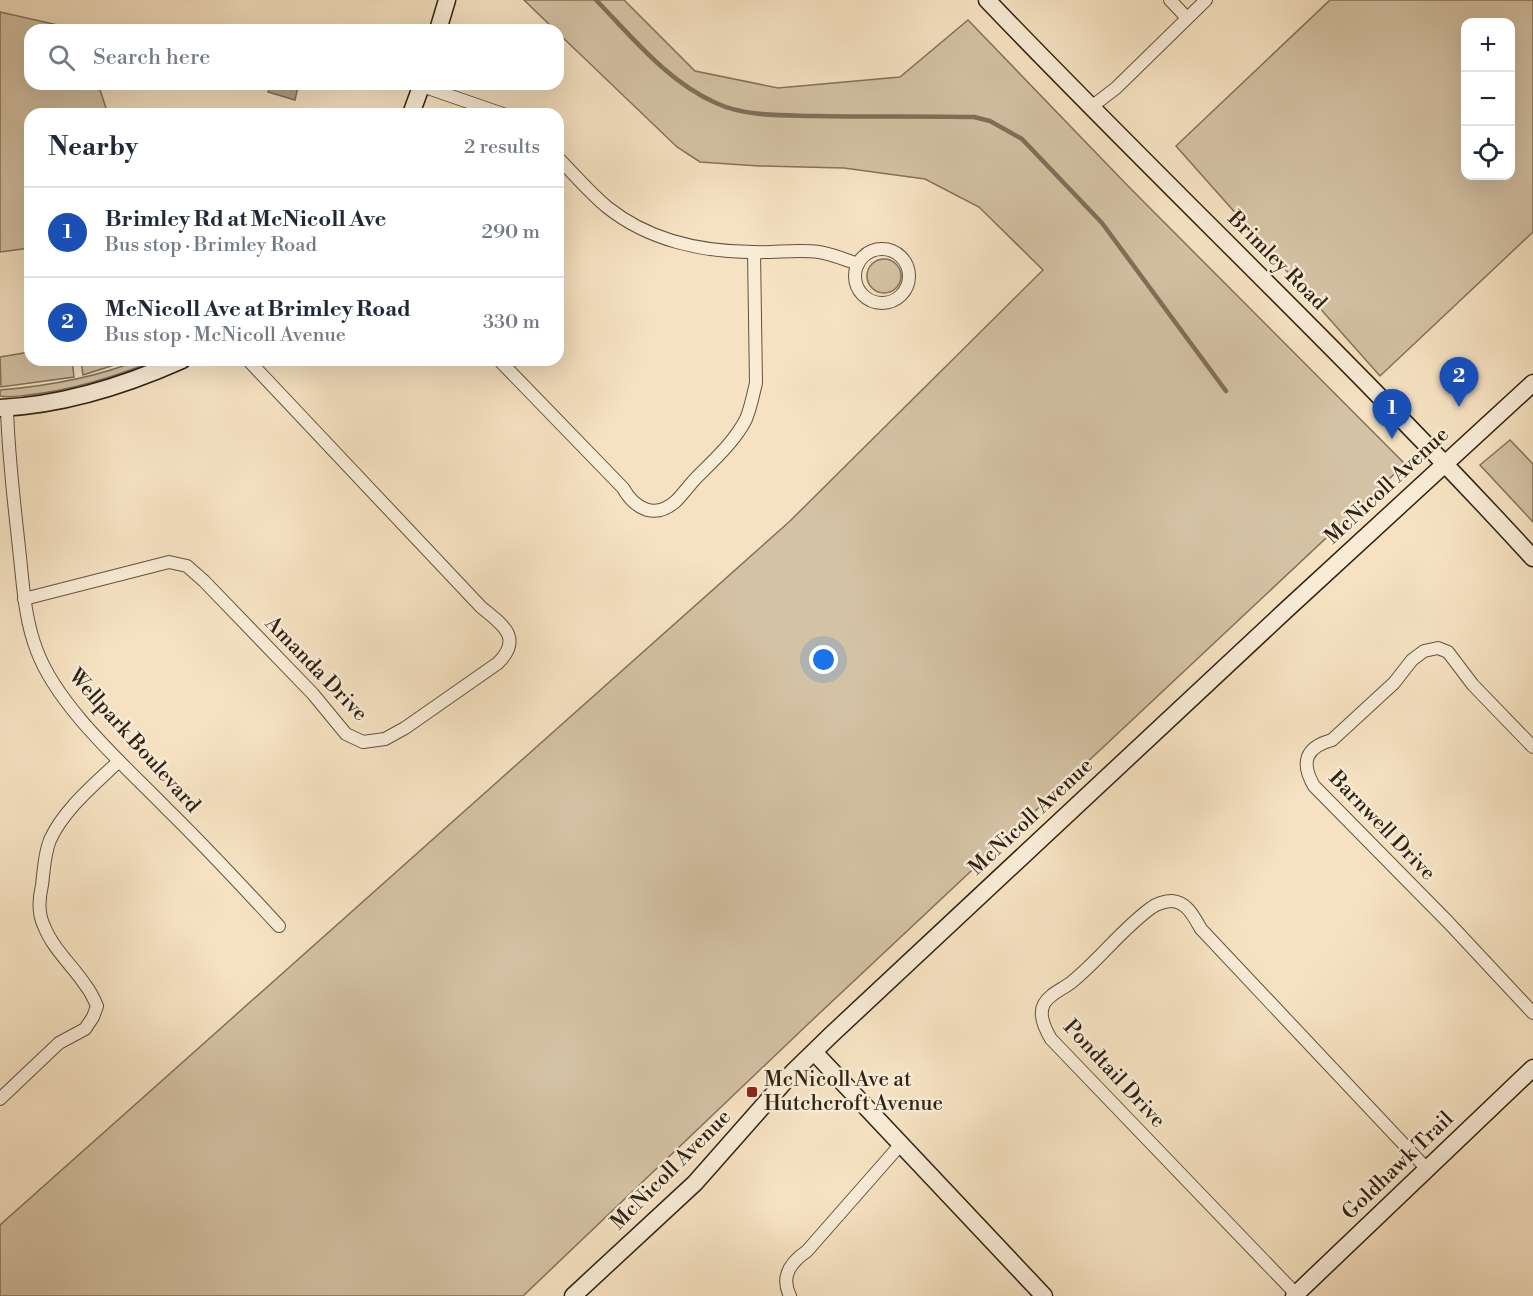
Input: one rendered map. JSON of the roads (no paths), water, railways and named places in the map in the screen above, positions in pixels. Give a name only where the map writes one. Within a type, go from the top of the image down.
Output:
[{"type":"main road","points":[[440,24],[447,0]]},
{"type":"main road","name":"Brimley Road","points":[[987,0],[1090,108],[1446,463],[1533,558]]},
{"type":"main road","points":[[413,108],[420,90]]},
{"type":"main road","points":[[4,408],[59,400],[103,389],[142,378],[169,366]]},
{"type":"main road","name":"McNicoll Avenue","points":[[573,1296],[695,1183],[793,1072],[814,1052],[1267,627],[1533,383]]},
{"type":"main road","points":[[814,1052],[1044,1296]]},
{"type":"main road","name":"Goldhawk Trail","points":[[1295,1295],[1533,1068]]},
{"type":"street","points":[[1170,0],[1187,18]]},
{"type":"street","points":[[1090,108],[1116,88],[1206,0]]},
{"type":"street","points":[[436,90],[485,108]]},
{"type":"street","points":[[564,164],[607,207],[645,231],[684,244],[754,252],[820,252],[858,264]]},
{"type":"street","points":[[879,249],[896,253],[908,266],[909,284],[905,291],[890,302],[873,301],[859,290],[855,273],[858,264],[863,257],[879,249]]},
{"type":"street","points":[[505,366],[623,488],[636,506],[645,510],[668,507],[720,455],[745,420],[751,403],[756,383],[754,252]]},
{"type":"street","name":"Amanda Drive","points":[[24,599],[169,562],[187,566],[313,694],[345,734],[363,742],[385,739],[405,728],[505,656],[510,635],[507,629],[481,607],[254,366]]},
{"type":"street","name":"Wellpark Boulevard","points":[[4,408],[24,599],[36,650],[47,672],[64,699],[120,761],[217,858],[279,926]]},
{"type":"street","name":"Barnwell Drive","points":[[1533,747],[1473,685],[1448,652],[1438,648],[1424,651],[1412,660],[1394,683],[1332,740],[1319,743],[1310,753],[1305,764],[1314,786],[1448,922],[1533,1013]]},
{"type":"street","points":[[0,1099],[59,1043],[85,1029],[97,1006],[87,986],[58,951],[43,925],[39,907],[40,891],[50,841],[84,795],[120,761]]},
{"type":"street","name":"Pondtail Drive","points":[[1295,1295],[1064,1050],[1051,1039],[1044,1028],[1042,1015],[1044,1004],[1052,995],[1072,982],[1152,907],[1171,901],[1181,903],[1191,912],[1201,929],[1428,1169]]},
{"type":"street","points":[[790,1296],[785,1286],[794,1260],[807,1251],[901,1144]]},
{"type":"waterway","points":[[596,0],[666,71],[699,94],[728,108],[778,115],[974,117],[990,121],[1022,139],[1102,223],[1226,391]]},
{"type":"place","name":"McNicoll Ave at Brimley Road","points":[[1459,407]]},
{"type":"place","name":"Brimley Rd at McNicoll Ave","points":[[1392,439]]},
{"type":"place","name":"McNicoll Ave at Hutchcroft Avenue","points":[[752,1092]]}]
